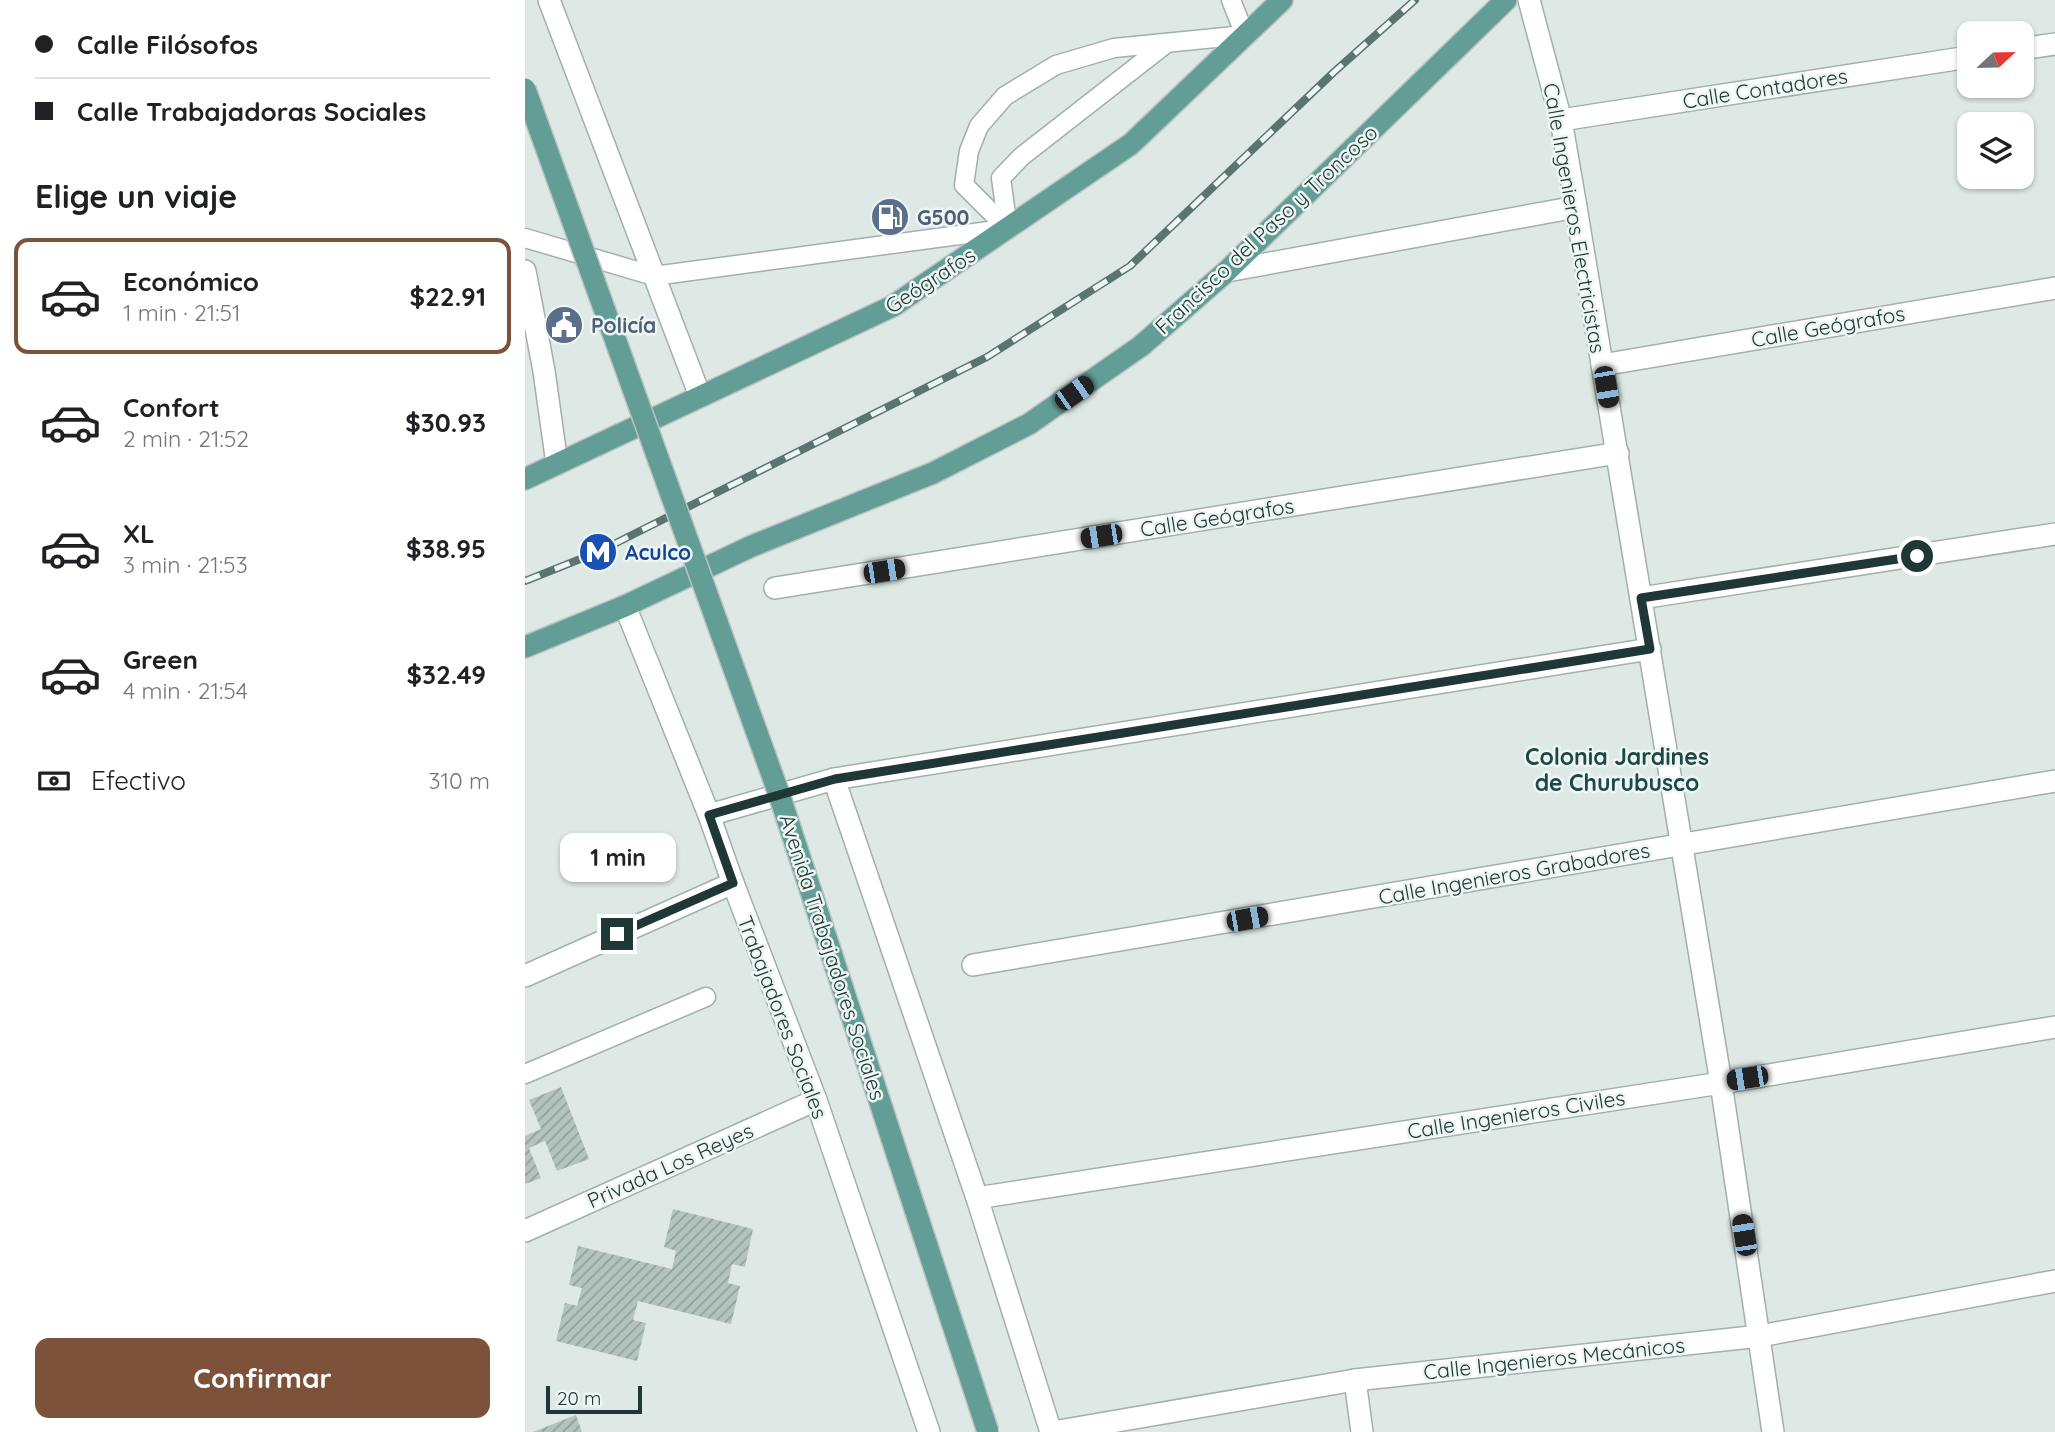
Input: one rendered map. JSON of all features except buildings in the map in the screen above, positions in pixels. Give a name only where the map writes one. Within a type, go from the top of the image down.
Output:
[{"type":"main road","name":"Geógrafos","points":[[525,479],[893,306],[1131,144],[1282,0]]},
{"type":"main road","name":"Francisco del Paso y Troncoso","points":[[625,606],[752,546],[933,473],[1029,424],[1141,346],[1227,271],[1506,0]]},
{"type":"main road","name":"Avenida Trabajadores Sociales","points":[[525,89],[779,794],[988,1432]]},
{"type":"main road","points":[[525,648],[625,606]]},
{"type":"street","points":[[549,0],[700,396]]},
{"type":"street","name":"Calle Ingenieros Electricistas","points":[[1529,0],[1561,120],[1618,453],[1721,1083],[1773,1432]]},
{"type":"street","points":[[2034,47],[2055,44]]},
{"type":"street","name":"Calle Contadores","points":[[1561,120],[1957,59]]},
{"type":"street","points":[[1227,271],[1576,207]]},
{"type":"street","points":[[525,271],[558,464]]},
{"type":"street","name":"Calle Geógrafos","points":[[1602,365],[2055,288]]},
{"type":"street","name":"Calle Geógrafos","points":[[775,588],[1618,453]]},
{"type":"street","points":[[1641,598],[2055,534]]},
{"type":"street","name":"Trabajadores Sociales","points":[[625,606],[709,815],[816,1100],[929,1432]]},
{"type":"street","points":[[709,815],[835,779],[1650,649]]},
{"type":"street","points":[[835,779],[977,1198],[1052,1432]]},
{"type":"street","name":"Calle Ingenieros Grabadores","points":[[972,965],[2055,781]]},
{"type":"street","points":[[525,976],[733,883]]},
{"type":"street","name":"Calle Ingenieros Civiles","points":[[977,1198],[1721,1083],[2055,1027]]},
{"type":"street","name":"Privada Los Reyes","points":[[525,1231],[816,1100]]},
{"type":"street","name":"Calle Ingenieros Mecánicos","points":[[1052,1432],[1355,1380],[1760,1336],[2055,1282]]},
{"type":"street","points":[[1355,1380],[1362,1432]]},
{"type":"lane","points":[[1008,229],[964,185],[969,151],[979,126],[1005,96],[1056,65],[1114,48],[1245,35],[1231,0]]},
{"type":"lane","points":[[1008,229],[1001,178],[1021,157],[1170,41]]},
{"type":"lane","points":[[525,239],[654,276],[1008,229]]},
{"type":"lane","points":[[525,1074],[706,997]]},
{"type":"railway","points":[[525,581],[598,552],[987,357],[1130,266],[1334,72],[1415,0]]},
{"type":"place","name":"G500","points":[[890,217]]},
{"type":"place","name":"Policía","points":[[564,325]]},
{"type":"place","name":"Aculco","points":[[598,552]]},
{"type":"district","name":"Colonia Jardines de Churubusco","points":[[1617,769]]},
{"type":"route","points":[[617,934],[733,883],[709,815],[835,779],[1650,649],[1641,598],[1917,556]]}]
